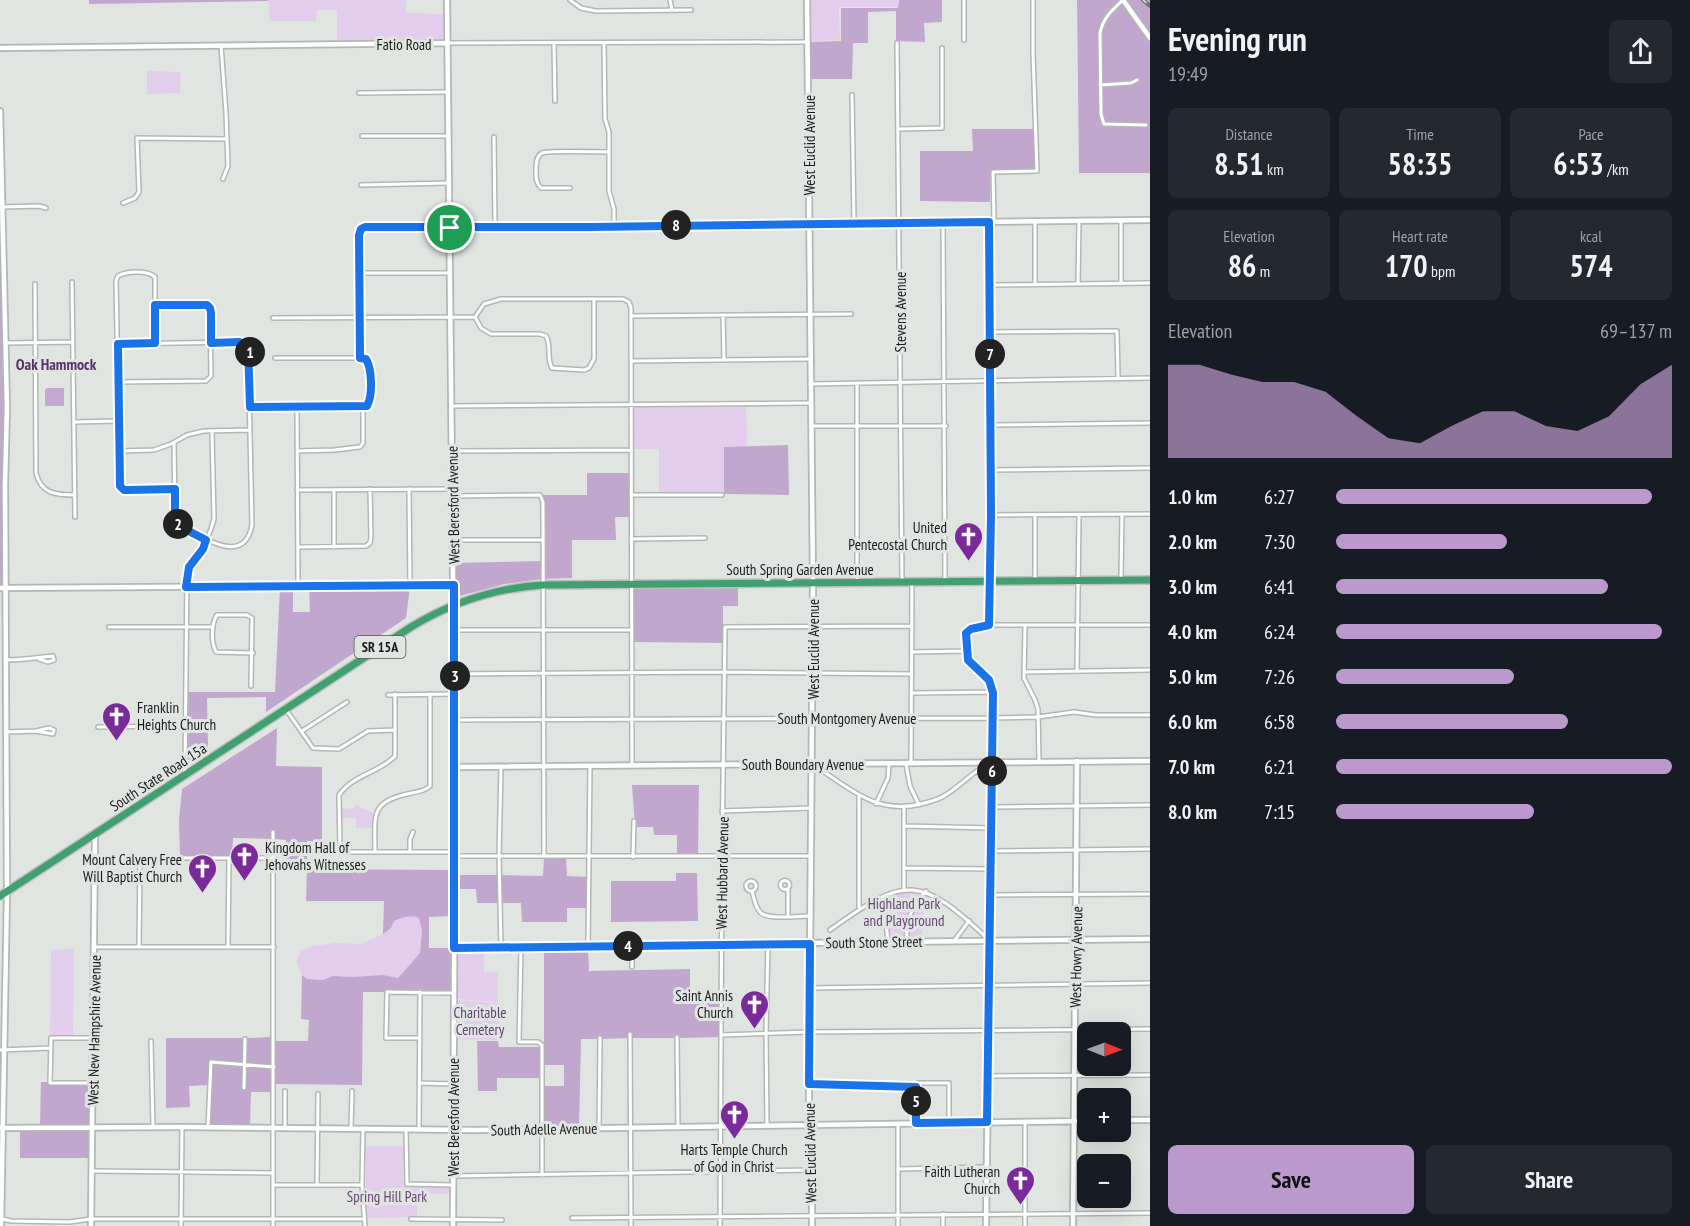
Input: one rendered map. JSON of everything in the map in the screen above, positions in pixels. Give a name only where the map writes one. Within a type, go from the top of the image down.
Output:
[{"type":"highway","name":"South Spring Garden Avenue","points":[[454,604],[498,591],[543,585],[1150,580]]},
{"type":"highway","name":"South State Road 15a","points":[[3,894],[411,627],[454,604]]},
{"type":"street","name":"West Beresford Avenue","points":[[447,0],[455,674],[453,1226]]},
{"type":"street","points":[[570,0],[581,8],[596,11],[692,10]]},
{"type":"street","points":[[670,0],[672,10]]},
{"type":"street","name":"West Euclid Avenue","points":[[807,0],[813,583],[809,988],[812,1226]]},
{"type":"street","points":[[964,0],[964,40]]},
{"type":"street","points":[[989,625],[990,285],[993,172],[1037,171],[1033,52],[1034,0]]},
{"type":"street","points":[[1146,125],[1104,124],[1101,114],[1100,85],[1101,25],[1109,12],[1123,0],[1150,37]]},
{"type":"street","name":"Fatio Road","points":[[0,48],[808,42]]},
{"type":"street","name":"Stevens Avenue","points":[[897,42],[902,582]]},
{"type":"street","points":[[554,43],[555,101]]},
{"type":"street","points":[[604,44],[605,118],[609,132],[609,191],[614,209],[614,227]]},
{"type":"street","points":[[220,45],[228,166],[223,179]]},
{"type":"street","points":[[898,129],[942,128],[942,48]]},
{"type":"street","points":[[1100,85],[1131,83],[1137,80]]},
{"type":"street","points":[[359,93],[448,92]]},
{"type":"street","points":[[852,95],[854,223]]},
{"type":"street","points":[[0,111],[7,407],[3,588],[6,660],[7,858],[3,894],[2,1226]]},
{"type":"street","points":[[362,136],[449,136]]},
{"type":"street","points":[[494,137],[495,228]]},
{"type":"street","points":[[123,203],[135,198],[139,192],[137,138],[226,139]]},
{"type":"street","points":[[570,188],[541,188],[536,179],[536,164],[540,155],[609,152]]},
{"type":"street","points":[[361,185],[449,183]]},
{"type":"street","points":[[2,207],[39,206],[46,208]]},
{"type":"street","points":[[1078,220],[1078,283]]},
{"type":"street","points":[[1121,220],[1121,283]]},
{"type":"street","points":[[360,358],[359,235],[361,229],[365,227],[614,227],[1150,220]]},
{"type":"street","points":[[1035,221],[1035,284]]},
{"type":"street","points":[[943,222],[946,426],[945,582]]},
{"type":"street","points":[[155,343],[155,277],[152,274],[122,273],[118,276],[118,422],[121,488],[128,490],[175,489]]},
{"type":"street","points":[[360,273],[450,273]]},
{"type":"street","points":[[72,282],[75,517]]},
{"type":"street","points":[[990,285],[1150,283]]},
{"type":"street","points":[[35,284],[37,480],[43,488],[52,493],[75,495]]},
{"type":"street","points":[[475,317],[481,307],[488,302],[501,299],[622,299],[629,302],[631,316],[632,765]]},
{"type":"street","points":[[475,317],[481,328],[491,334],[546,336],[552,368],[584,370],[589,368],[594,359],[594,299]]},
{"type":"street","points":[[118,382],[206,381],[211,376],[210,308],[207,305],[155,305]]},
{"type":"street","points":[[631,316],[851,314]]},
{"type":"street","points":[[723,315],[724,360]]},
{"type":"street","points":[[273,318],[475,317]]},
{"type":"street","points":[[990,332],[1118,331],[1118,378]]},
{"type":"street","points":[[5,343],[73,342]]},
{"type":"street","points":[[118,344],[239,342],[248,345],[252,517],[249,536],[244,542],[226,548],[179,526],[175,515],[174,443]]},
{"type":"street","points":[[250,407],[367,406],[370,398],[370,367],[366,359],[276,358]]},
{"type":"street","points":[[631,361],[810,359]]},
{"type":"street","points":[[810,384],[1150,378]]},
{"type":"street","points":[[857,383],[857,583]]},
{"type":"street","points":[[452,406],[810,403]]},
{"type":"street","points":[[297,451],[360,447],[363,443],[363,406]]},
{"type":"street","points":[[297,407],[298,586]]},
{"type":"street","points":[[75,422],[118,422]]},
{"type":"street","points":[[990,425],[1150,423]]},
{"type":"street","points":[[811,426],[946,426]]},
{"type":"street","points":[[120,451],[154,450],[174,443],[187,435],[212,431],[250,430]]},
{"type":"street","points":[[185,775],[186,587],[189,567],[203,549],[212,530],[214,519],[212,431]]},
{"type":"street","points":[[453,452],[631,450]]},
{"type":"street","points":[[991,470],[1150,468]]},
{"type":"street","points":[[297,547],[362,547],[370,543],[370,489]]},
{"type":"street","points":[[409,489],[410,586]]},
{"type":"street","points":[[297,490],[453,489]]},
{"type":"street","points":[[334,490],[334,547]]},
{"type":"street","points":[[453,496],[540,495],[543,502],[544,856]]},
{"type":"street","points":[[631,495],[722,495]]},
{"type":"street","points":[[1121,581],[1122,514]]},
{"type":"street","points":[[991,515],[1150,514]]},
{"type":"street","points":[[1035,515],[1035,581]]},
{"type":"street","points":[[1077,671],[1079,515]]},
{"type":"street","points":[[631,539],[705,538]]},
{"type":"street","points":[[454,540],[542,540]]},
{"type":"street","points":[[912,582],[912,718],[908,764],[910,786],[919,805]]},
{"type":"street","points":[[3,588],[454,585]]},
{"type":"street","points":[[251,686],[253,653],[250,616],[220,614],[215,618],[213,646],[216,652],[253,653]]},
{"type":"street","points":[[986,1226],[993,693],[989,680],[968,660],[966,633],[970,629],[989,625],[1150,625]]},
{"type":"street","points":[[1025,625],[1025,683],[1035,700],[1038,717],[1039,761]]},
{"type":"street","points":[[813,627],[912,626]]},
{"type":"street","points":[[109,627],[213,627]]},
{"type":"street","name":"West Hubbard Avenue","points":[[720,1226],[725,627],[813,627]]},
{"type":"street","points":[[454,630],[632,630]]},
{"type":"street","points":[[912,652],[966,651]]},
{"type":"street","points":[[6,660],[39,659]]},
{"type":"street","points":[[1024,672],[1150,670]]},
{"type":"street","points":[[455,674],[724,672],[912,674]]},
{"type":"street","points":[[912,693],[993,693]]},
{"type":"street","points":[[395,694],[394,756],[390,761],[355,780],[339,795],[340,848],[343,851],[499,856],[811,856]]},
{"type":"street","points":[[375,852],[375,816],[378,808],[395,797],[425,790],[430,786],[430,694]]},
{"type":"street","points":[[388,695],[454,694]]},
{"type":"street","points":[[302,732],[347,702]]},
{"type":"street","points":[[286,709],[308,744],[313,748],[339,749],[368,731],[394,730]]},
{"type":"street","name":"South Montgomery Avenue","points":[[455,720],[993,718],[1038,717],[1074,712],[1096,715],[1150,715]]},
{"type":"street","points":[[98,727],[185,726]]},
{"type":"street","points":[[6,732],[50,728],[54,730],[51,735],[36,731]]},
{"type":"street","name":"West Howry Avenue","points":[[1073,1226],[1077,760]]},
{"type":"street","name":"South Boundary Avenue","points":[[455,766],[908,764],[1150,760]]},
{"type":"street","points":[[812,764],[876,804],[904,807],[919,805],[945,796],[981,767],[992,762]]},
{"type":"street","points":[[876,804],[888,778],[889,764]]},
{"type":"street","points":[[501,766],[499,856],[501,947]]},
{"type":"street","points":[[588,946],[590,766]]},
{"type":"street","points":[[859,795],[859,908]]},
{"type":"street","points":[[991,807],[1150,804]]},
{"type":"street","points":[[904,807],[904,890]]},
{"type":"street","points":[[722,810],[811,808]]},
{"type":"street","points":[[633,857],[634,821]]},
{"type":"street","points":[[904,826],[991,828]]},
{"type":"street","points":[[273,832],[273,1226]]},
{"type":"street","points":[[410,852],[410,839],[413,832]]},
{"type":"street","name":"West New Hampshire Avenue","points":[[91,1226],[95,834]]},
{"type":"street","points":[[990,851],[1150,849]]},
{"type":"street","points":[[0,858],[7,858]]},
{"type":"street","points":[[95,858],[274,858]]},
{"type":"street","points":[[139,947],[140,858]]},
{"type":"street","points":[[228,947],[229,859]]},
{"type":"street","points":[[904,868],[990,869]]},
{"type":"street","points":[[788,888],[788,917]]},
{"type":"street","points":[[830,930],[859,908],[883,895],[904,890],[926,891],[949,905],[989,940]]},
{"type":"street","points":[[752,891],[761,913],[768,916],[810,916]]},
{"type":"street","points":[[907,941],[908,919],[915,904],[926,891]]},
{"type":"street","points":[[990,896],[1150,894]]},
{"type":"street","points":[[874,900],[886,922],[888,942]]},
{"type":"street","points":[[954,941],[969,921]]},
{"type":"street","name":"South Stone Street","points":[[454,948],[1150,939]]},
{"type":"street","points":[[767,1126],[768,943]]},
{"type":"street","points":[[632,946],[632,967]]},
{"type":"street","points":[[94,947],[274,947]]},
{"type":"street","points":[[521,947],[519,1042],[541,1043],[542,1175]]},
{"type":"street","points":[[809,988],[1150,984]]},
{"type":"street","points":[[419,1038],[386,1038],[387,992],[454,993]]},
{"type":"street","points":[[419,1129],[420,992]]},
{"type":"street","points":[[721,1035],[1150,1029]]},
{"type":"street","points":[[630,1034],[632,1226]]},
{"type":"street","points":[[677,1037],[678,1128]]},
{"type":"street","points":[[93,1083],[50,1083],[51,1038],[94,1038]]},
{"type":"street","points":[[599,1129],[600,1038]]},
{"type":"street","points":[[244,1088],[245,1039]]},
{"type":"street","points":[[152,1041],[153,1127]]},
{"type":"street","points":[[2,1050],[51,1048]]},
{"type":"street","points":[[208,1127],[211,1062],[274,1067]]},
{"type":"street","points":[[987,1076],[1150,1074]]},
{"type":"street","points":[[419,1083],[453,1084]]},
{"type":"street","points":[[809,1084],[950,1083],[949,1122]]},
{"type":"street","points":[[916,1123],[917,1085]]},
{"type":"street","points":[[285,1091],[285,1128]]},
{"type":"street","points":[[351,1129],[352,1091]]},
{"type":"street","points":[[317,1185],[318,1094]]},
{"type":"street","points":[[1131,1120],[1150,1120]]},
{"type":"street","name":"South Adelle Avenue","points":[[2,1128],[599,1129],[1077,1121]]},
{"type":"street","points":[[1025,1122],[1025,1226]]},
{"type":"street","points":[[898,1123],[898,1226]]},
{"type":"street","points":[[182,1127],[182,1226]]},
{"type":"street","points":[[363,1128],[362,1185],[365,1226]]},
{"type":"street","points":[[406,1129],[406,1184],[453,1185]]},
{"type":"street","points":[[898,1169],[987,1167]]},
{"type":"street","points":[[452,1176],[812,1170]]},
{"type":"street","points":[[92,1171],[273,1173]]},
{"type":"street","points":[[273,1185],[362,1185]]},
{"type":"street","points":[[572,1218],[1150,1213]]},
{"type":"street","points":[[943,1214],[943,1226]]},
{"type":"street","points":[[1,1216],[11,1221],[69,1222],[91,1219],[364,1219]]},
{"type":"street","points":[[411,1219],[502,1220]]},
{"type":"green space","points":[[268,0],[406,0],[406,13],[446,14],[446,41],[337,43],[337,10],[317,10],[316,21],[270,21]]},
{"type":"green space","points":[[810,0],[898,0],[898,7],[839,7],[840,40],[811,41]]},
{"type":"green space","points":[[147,71],[181,72],[180,93],[147,94]]},
{"type":"green space","points":[[746,406],[747,446],[724,447],[724,494],[659,493],[659,449],[633,449],[633,407]]},
{"type":"green space","points":[[356,805],[373,813],[373,828],[356,828],[356,818],[342,818],[342,809],[354,808]]},
{"type":"green space","name":"Highland Park and Playground","points":[[899,892],[918,892],[932,897],[923,917],[923,940],[890,940],[887,921],[878,901]]},
{"type":"green space","points":[[413,916],[419,918],[422,923],[420,953],[398,978],[383,975],[333,976],[323,980],[307,979],[302,975],[297,962],[300,952],[313,946],[336,943],[362,944],[383,934],[394,921]]},
{"type":"green space","points":[[74,949],[73,1036],[50,1036],[51,950]]},
{"type":"green space","points":[[456,949],[484,949],[484,972],[498,972],[498,1002],[456,999]]},
{"type":"green space","name":"Charitable Cemetery","points":[[457,1000],[499,1003],[498,1040],[456,1039]]},
{"type":"green space","name":"Spring Hill Park","points":[[366,1146],[404,1146],[403,1180],[406,1187],[451,1186],[450,1194],[417,1194],[417,1217],[366,1218]]},
{"type":"shaded area","points":[[89,0],[268,0],[268,1],[89,4]]},
{"type":"shaded area","points":[[899,0],[942,0],[942,22],[924,23],[925,42],[896,41],[896,11],[868,12],[868,43],[853,43],[852,79],[810,79],[810,42],[841,41],[841,8],[898,8]]},
{"type":"shaded area","points":[[1077,0],[1121,0],[1150,42],[1150,173],[1079,173]]},
{"type":"shaded area","points":[[1125,0],[1150,0],[1150,35]]},
{"type":"shaded area","points":[[972,129],[1034,129],[1035,170],[993,170],[990,173],[990,202],[920,201],[920,151],[973,151]]},
{"type":"shaded area","points":[[0,230],[5,407],[4,586],[0,586]]},
{"type":"shaded area","points":[[47,388],[64,388],[64,406],[45,406]]},
{"type":"shaded area","points":[[788,445],[789,495],[724,494],[724,447]]},
{"type":"shaded area","points":[[587,473],[629,473],[630,517],[615,517],[616,540],[572,540],[572,578],[544,579],[542,495],[587,495]]},
{"type":"shaded area","points":[[541,561],[541,579],[504,584],[456,597],[456,563]]},
{"type":"shaded area","points":[[280,587],[293,587],[293,612],[310,612],[309,587],[410,587],[406,618],[266,712],[266,697],[207,698],[208,747],[187,766],[187,692],[275,692]]},
{"type":"shaded area","points":[[738,588],[738,606],[723,606],[723,643],[633,642],[633,589]]},
{"type":"shaded area","points":[[277,728],[276,766],[322,767],[322,841],[307,841],[307,869],[453,870],[453,916],[429,917],[429,948],[453,948],[452,991],[363,992],[362,1085],[276,1084],[276,1041],[308,1041],[309,1020],[301,1019],[302,975],[307,979],[323,980],[333,976],[383,975],[398,978],[420,953],[422,930],[419,918],[406,917],[394,921],[391,928],[383,934],[384,901],[306,901],[307,870],[286,870],[286,840],[276,839],[275,831],[272,831],[272,839],[233,838],[232,857],[180,857],[179,820],[182,789]]},
{"type":"shaded area","points":[[632,785],[699,785],[698,854],[677,854],[677,835],[654,835],[653,827],[635,827]]},
{"type":"shaded area","points":[[544,858],[566,858],[567,876],[587,877],[587,908],[567,908],[567,922],[522,922],[521,903],[502,903],[501,875],[543,876]]},
{"type":"shaded area","points":[[676,873],[697,873],[698,921],[611,922],[611,881],[676,881]]},
{"type":"shaded area","points":[[457,875],[498,875],[498,903],[477,903],[476,889],[456,889]]},
{"type":"shaded area","points":[[544,948],[588,948],[589,971],[690,969],[690,997],[719,997],[719,1037],[632,1038],[632,1033],[629,1032],[629,1038],[581,1039],[579,1127],[543,1127],[544,1086],[564,1086],[564,1065],[544,1065]]},
{"type":"shaded area","points":[[272,1037],[272,1065],[246,1064],[247,1038]]},
{"type":"shaded area","points":[[166,1038],[244,1038],[243,1064],[210,1061],[208,1085],[189,1086],[190,1107],[166,1108]]},
{"type":"shaded area","points":[[477,1041],[498,1041],[499,1047],[541,1047],[540,1078],[497,1078],[497,1091],[478,1091]]},
{"type":"shaded area","points":[[213,1064],[243,1067],[243,1089],[246,1089],[246,1067],[272,1068],[272,1092],[251,1092],[250,1126],[210,1126]]},
{"type":"shaded area","points":[[41,1082],[91,1085],[91,1125],[40,1126]]},
{"type":"shaded area","points":[[91,1128],[90,1158],[20,1158],[20,1130]]},
{"type":"railway","points":[[1143,0],[1150,6]]},
{"type":"place","name":"United Pentecostal Church","points":[[968,562]]},
{"type":"place","name":"Franklin Heights Church","points":[[116,742]]},
{"type":"place","name":"Kingdom Hall of Jehovahs Witnesses","points":[[244,882]]},
{"type":"place","name":"Mount Calvery Free Will Baptist Church","points":[[203,894]]},
{"type":"place","name":"Saint Annis Church","points":[[754,1030]]},
{"type":"place","name":"Harts Temple Church of God in Christ","points":[[734,1140]]},
{"type":"place","name":"Faith Lutheran Church","points":[[1021,1206]]},
{"type":"district","name":"Oak Hammock","points":[[56,364]]},
{"type":"route","points":[[989,222],[991,515],[989,625],[971,629],[966,633],[966,654],[970,665],[989,680],[993,693],[987,1122],[916,1123],[916,1087],[809,1084],[810,944],[454,948],[454,585],[186,587],[189,567],[203,549],[206,540],[179,526],[175,515],[175,489],[124,490],[121,488],[118,344],[155,343],[155,305],[207,305],[211,313],[211,343],[239,342],[248,345],[250,350],[250,407],[367,406],[370,398],[370,367],[366,359],[360,358],[359,235],[361,229],[365,227],[450,228],[989,222]]}]
